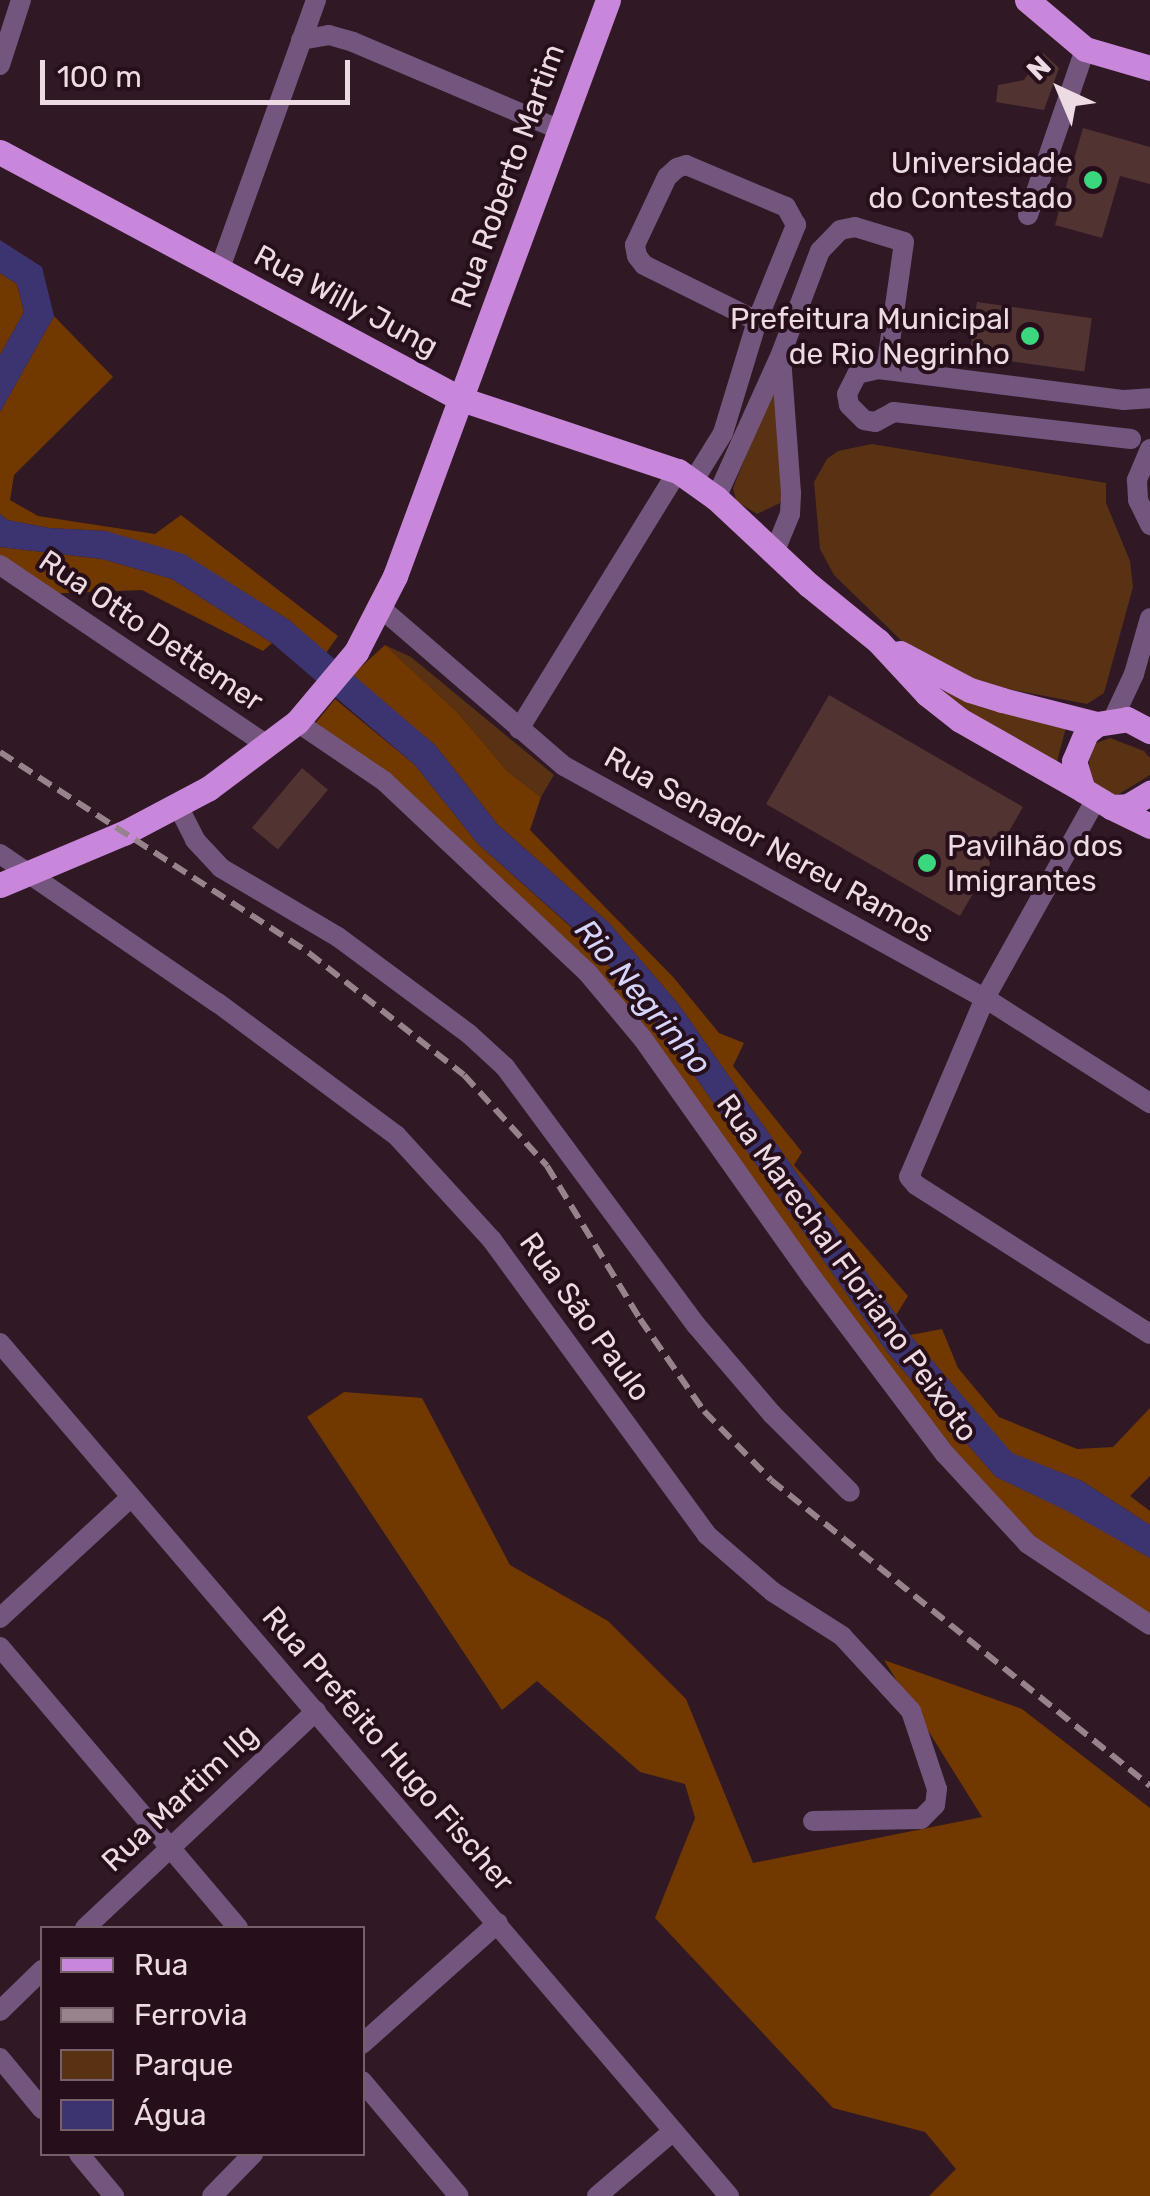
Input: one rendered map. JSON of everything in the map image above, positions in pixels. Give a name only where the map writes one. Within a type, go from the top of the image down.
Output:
[{"type":"main road","name":"Rua Roberto Martim","points":[[0,885],[178,806],[268,746],[305,714],[356,652],[382,609],[608,0]]},
{"type":"main road","points":[[1026,0],[1084,49],[1150,68]]},
{"type":"main road","name":"Rua Willy Jung","points":[[0,152],[460,399],[686,475]]},
{"type":"main road","points":[[686,475],[878,641],[928,694],[960,720],[1150,826]]},
{"type":"main road","points":[[878,641],[970,690],[1106,721],[1127,719],[1150,732]]},
{"type":"main road","points":[[1106,721],[1086,733],[1074,761],[1096,799],[1128,806],[1150,793]]},
{"type":"street","points":[[0,65],[21,0]]},
{"type":"street","points":[[219,270],[316,0]]},
{"type":"street","points":[[302,40],[330,35],[354,42],[560,130]]},
{"type":"street","points":[[1028,214],[1084,49]]},
{"type":"street","points":[[519,729],[686,475],[722,433],[757,321],[796,225],[786,208],[686,165],[677,168],[667,176],[635,245],[637,256],[644,265],[757,321]]},
{"type":"street","points":[[716,498],[828,238],[855,227],[904,242],[886,370]]},
{"type":"street","points":[[774,553],[790,514],[791,493],[781,354]]},
{"type":"street","points":[[1141,450],[894,412],[875,422],[864,420],[849,404],[850,383],[867,370],[886,370],[1124,400],[1150,398]]},
{"type":"street","points":[[1124,400],[1141,450],[1138,500],[1150,525]]},
{"type":"street","name":"Rua Otto Dettemer","points":[[0,565],[268,746]]},
{"type":"street","name":"Rua Senador Nereu Ramos","points":[[382,609],[519,729],[588,781],[985,998],[1150,1103]]},
{"type":"street","points":[[1106,721],[1128,691],[1150,618]]},
{"type":"street","name":"Rua Marechal Floriano Peixoto","points":[[305,714],[384,781],[587,972],[643,1038],[865,1352],[945,1454],[1028,1544],[1150,1625]]},
{"type":"street","points":[[1096,799],[985,998],[909,1176],[916,1185],[1150,1334]]},
{"type":"street","points":[[178,806],[195,840],[222,868],[338,936],[456,1024],[504,1067],[696,1325],[772,1414],[850,1492]]},
{"type":"street","name":"Rua São Paulo","points":[[0,854],[218,1003],[396,1135],[492,1240],[707,1535],[773,1592],[842,1636],[911,1711],[937,1789],[935,1805],[921,1819],[812,1822]]},
{"type":"street","name":"Rua Prefeito Hugo Fischer","points":[[0,1343],[728,2196]]},
{"type":"street","points":[[0,1618],[131,1497]]},
{"type":"street","points":[[0,1648],[236,1926]]},
{"type":"street","name":"Rua Martim Ilg","points":[[87,1926],[316,1711]]},
{"type":"street","points":[[365,2041],[498,1923]]},
{"type":"street","points":[[0,2012],[40,1972]]},
{"type":"street","points":[[0,2058],[40,2108]]},
{"type":"street","points":[[365,2084],[459,2196]]},
{"type":"street","points":[[597,2196],[673,2131]]},
{"type":"street","points":[[81,2156],[114,2196]]},
{"type":"street","points":[[212,2196],[251,2156]]},
{"type":"green space","points":[[775,383],[784,491],[780,503],[757,514],[736,501],[733,488]]},
{"type":"green space","points":[[872,444],[1106,483],[1106,503],[1130,561],[1133,587],[1104,693],[1087,704],[981,684],[908,647],[834,575],[820,549],[814,482],[827,459],[838,451]]},
{"type":"green space","points":[[385,645],[411,657],[554,775],[541,797],[508,772],[457,712]]},
{"type":"green space","points":[[943,691],[1067,724],[1056,765],[1004,739]]},
{"type":"green space","points":[[1110,738],[1144,751],[1150,758],[1150,775],[1111,799],[1090,784],[1089,761],[1094,744]]},
{"type":"shaded area","points":[[0,273],[17,284],[24,312],[0,355]]},
{"type":"shaded area","points":[[54,316],[113,377],[14,475],[10,500],[38,516],[155,534],[181,515],[338,636],[326,653],[289,620],[237,588],[106,531],[49,528],[7,520],[0,514],[0,412]]},
{"type":"shaded area","points":[[0,547],[102,559],[172,579],[272,643],[263,651],[142,590],[43,594],[0,565]]},
{"type":"shaded area","points":[[385,645],[457,712],[508,772],[541,797],[530,830],[674,978],[719,1033],[744,1043],[733,1066],[802,1152],[794,1165],[908,1296],[896,1315],[679,1005],[609,923],[498,825],[435,745],[351,676]]},
{"type":"shaded area","points":[[335,699],[415,765],[478,844],[589,943],[657,1022],[888,1353],[996,1477],[1067,1510],[1150,1558],[1150,1625],[1028,1544],[548,931],[310,730]]},
{"type":"shaded area","points":[[942,1329],[958,1368],[999,1417],[1077,1449],[1113,1447],[1150,1408],[1150,1476],[1130,1496],[1150,1511],[1150,1525],[1082,1481],[1012,1454],[910,1335]]},
{"type":"shaded area","points":[[344,1392],[422,1398],[510,1565],[608,1621],[686,1699],[753,1863],[982,1817],[884,1660],[1022,1709],[1150,1808],[1150,2196],[929,2196],[956,2169],[925,2132],[833,2108],[655,1918],[695,1818],[685,1784],[640,1772],[537,1681],[502,1710],[307,1417]]},
{"type":"water","points":[[0,240],[42,267],[54,316],[0,412],[0,355],[24,312],[17,284],[0,273]]},
{"type":"water","name":"Rio Negrinho","points":[[0,514],[7,520],[49,528],[106,531],[184,554],[289,620],[435,745],[498,825],[609,923],[679,1005],[910,1335],[1012,1453],[1082,1481],[1150,1525],[1150,1558],[996,1477],[888,1353],[657,1022],[589,942],[478,844],[415,765],[272,643],[172,579],[102,559],[0,547]]},
{"type":"building","points":[[1043,53],[1059,68],[1044,110],[996,102],[998,85],[1024,80]]},
{"type":"building","name":"Universidade do Contestado","points":[[1083,128],[1150,147],[1150,184],[1120,176],[1102,238],[1055,225]]},
{"type":"building","name":"Prefeitura Municipal de Rio Negrinho","points":[[977,302],[1092,318],[1084,372],[969,355]]},
{"type":"building","name":"Pavilhão dos Imigrantes","points":[[829,695],[1023,807],[960,916],[766,804]]},
{"type":"building","points":[[302,768],[328,790],[278,850],[252,828]]},
{"type":"railway","points":[[0,752],[309,953],[464,1075],[547,1166],[640,1319],[704,1411],[771,1480],[1150,1786]]},
{"type":"place","name":"Universidade do Contestado","points":[[1093,180]]},
{"type":"place","name":"Prefeitura Municipal de Rio Negrinho","points":[[1030,336]]},
{"type":"place","name":"Pavilhão dos Imigrantes","points":[[927,863]]}]
